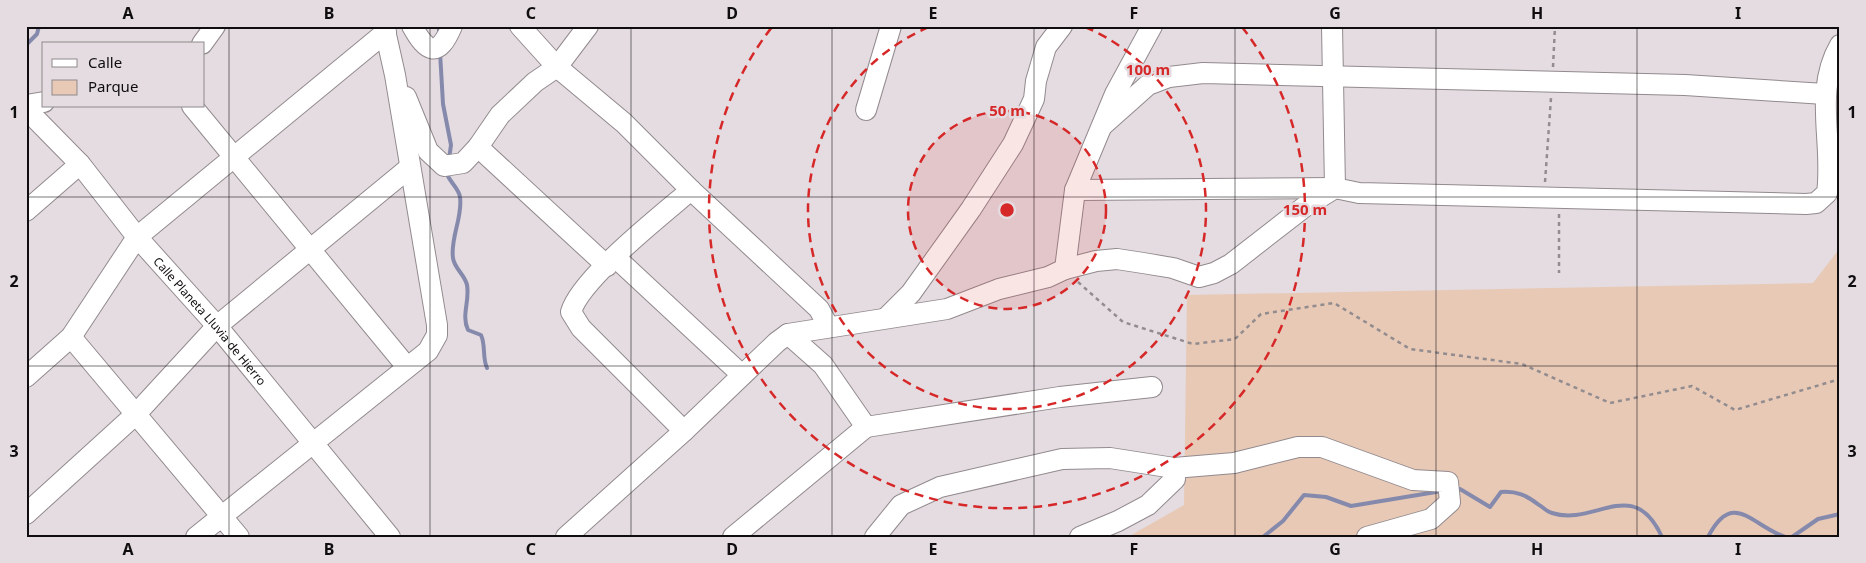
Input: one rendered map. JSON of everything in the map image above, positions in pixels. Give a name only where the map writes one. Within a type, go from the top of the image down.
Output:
[{"type":"street","points":[[203,42],[215,26]]},
{"type":"street","points":[[412,26],[422,45],[433,49],[442,45],[452,26]]},
{"type":"street","points":[[520,26],[557,67],[624,123],[691,190],[819,309],[828,326]]},
{"type":"street","points":[[396,75],[428,151],[444,166],[463,163],[478,147],[500,115],[535,82],[557,67],[588,26]]},
{"type":"street","points":[[866,110],[891,26]]},
{"type":"street","points":[[886,317],[912,293],[971,209],[1013,144],[1034,99],[1036,80],[1046,47],[1062,26]]},
{"type":"street","points":[[1064,269],[1075,190],[1115,94],[1152,26]]},
{"type":"street","points":[[1332,26],[1335,188]]},
{"type":"street","points":[[26,377],[71,337],[137,237],[234,158],[385,29],[396,75],[410,168],[438,325],[434,344],[196,537]]},
{"type":"street","points":[[1075,190],[1335,188],[1359,193],[1816,203],[1827,193],[1825,94],[1834,56],[1840,45]]},
{"type":"street","points":[[1103,125],[1148,85],[1169,77],[1203,73],[1685,85],[1825,94]]},
{"type":"street","points":[[26,107],[42,103]]},
{"type":"street","name":"Calle Planeta Lluvia de Hierro","points":[[26,107],[80,164],[137,237],[217,326],[390,537]]},
{"type":"street","points":[[194,108],[406,368]]},
{"type":"street","points":[[478,147],[742,375]]},
{"type":"street","points":[[26,211],[80,164]]},
{"type":"street","points":[[26,514],[136,414],[217,326],[410,168]]},
{"type":"street","points":[[566,537],[788,334],[828,326],[852,325],[886,317],[947,309],[999,290],[1048,277],[1064,269],[1117,259],[1173,268],[1199,277],[1214,273],[1231,264],[1303,208],[1335,188]]},
{"type":"street","points":[[684,431],[575,320],[571,312],[574,303],[611,261],[691,190]]},
{"type":"street","points":[[788,334],[823,365],[866,427]]},
{"type":"street","points":[[71,337],[239,537]]},
{"type":"street","points":[[733,537],[866,427],[1060,397],[1152,387]]},
{"type":"street","points":[[875,537],[901,506],[940,487],[1062,459],[1110,458],[1174,468],[1234,463],[1298,447],[1322,447],[1414,480],[1448,482],[1450,502],[1431,518],[1367,537]]},
{"type":"street","points":[[1080,537],[1118,521],[1148,505],[1175,479],[1174,468]]},
{"type":"path","points":[[1555,26],[1544,197],[1560,216],[1559,273]]},
{"type":"path","points":[[1064,269],[1123,322],[1193,344],[1235,339],[1261,314],[1334,303],[1410,349],[1522,364],[1610,404],[1692,386],[1735,410],[1840,379]]},
{"type":"green space","points":[[1840,51],[1840,163],[1828,96]]},
{"type":"green space","points":[[1840,248],[1840,537],[1128,537],[1184,505],[1187,295],[1813,283]]},
{"type":"waterway","points":[[26,45],[37,34],[39,26]]},
{"type":"waterway","points":[[439,26],[439,35]]},
{"type":"waterway","points":[[440,52],[443,104],[451,145],[449,159]]},
{"type":"waterway","points":[[446,171],[460,197],[460,212],[453,258],[467,285],[466,324],[468,330],[481,335],[487,368]]},
{"type":"waterway","points":[[1454,490],[1460,489],[1490,507],[1501,492],[1517,493],[1550,512],[1568,515],[1583,514],[1626,505],[1639,509],[1651,518],[1662,537]]},
{"type":"waterway","points":[[1263,537],[1283,521],[1304,495],[1326,497],[1351,506],[1442,491]]},
{"type":"waterway","points":[[1708,537],[1717,523],[1726,515],[1734,513],[1743,514],[1785,537]]},
{"type":"waterway","points":[[1792,537],[1818,519],[1840,514]]}]
